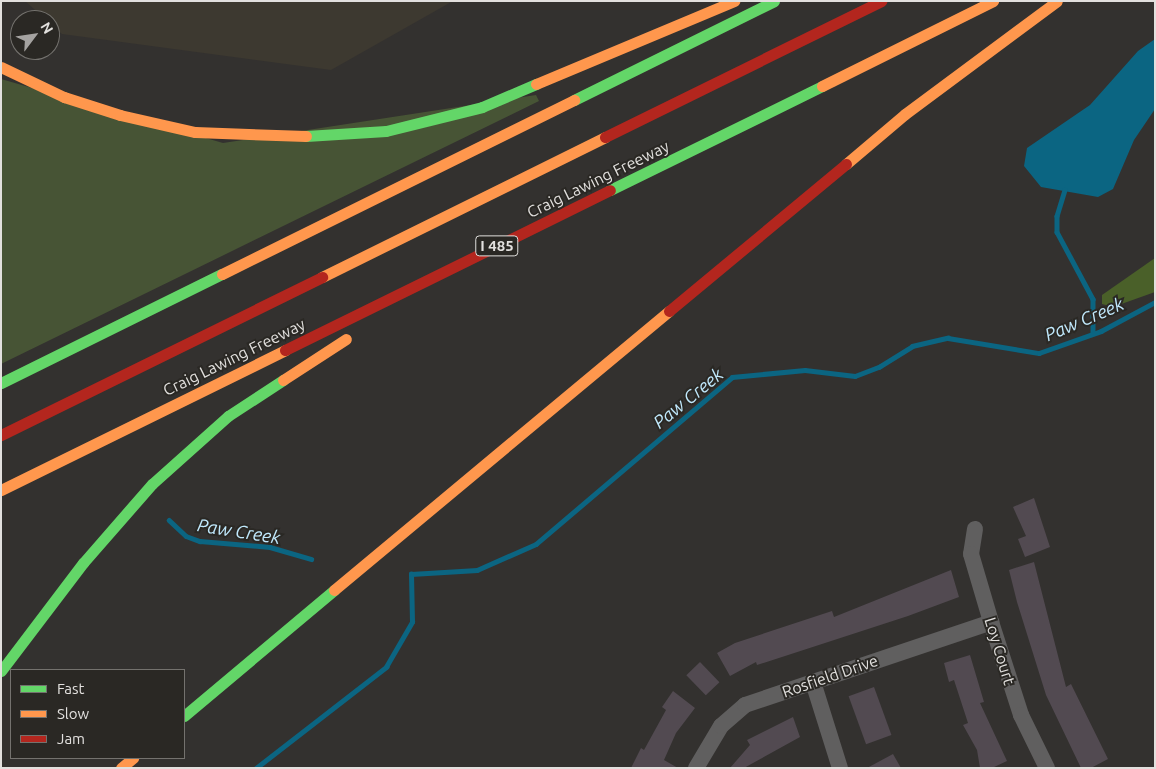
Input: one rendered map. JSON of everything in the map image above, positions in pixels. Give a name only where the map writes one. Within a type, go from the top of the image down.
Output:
[{"type":"highway","points":[[1,67],[102,109],[195,132],[253,137],[339,136],[386,131],[482,107],[734,1]]},
{"type":"highway","points":[[1,383],[774,1]]},
{"type":"highway","name":"Craig Lawing Freeway","points":[[1,435],[881,1]]},
{"type":"highway","name":"Craig Lawing Freeway","points":[[1,490],[993,1]]},
{"type":"highway","points":[[185,715],[905,114],[1057,1]]},
{"type":"highway","points":[[433,292],[630,181]]},
{"type":"highway","points":[[1,671],[83,564],[152,484],[228,416],[356,333]]},
{"type":"highway","points":[[121,768],[132,759]]},
{"type":"street","name":"Loy Court","points":[[975,529],[971,554],[991,622],[1021,716],[1047,768]]},
{"type":"street","name":"Rosfield Drive","points":[[696,768],[712,738],[738,710],[813,682],[991,622]]},
{"type":"street","points":[[813,682],[840,768]]},
{"type":"shaded area","points":[[25,1],[453,1],[331,70],[62,34],[60,32],[60,10],[35,10]]},
{"type":"green space","points":[[1,79],[223,143],[536,95],[539,101],[1,364]]},
{"type":"green space","points":[[1155,258],[1155,292],[1113,307],[1102,304],[1102,295]]},
{"type":"water","points":[[1155,39],[1155,109],[1134,140],[1113,189],[1098,197],[1041,187],[1024,166],[1027,148],[1090,105],[1138,51]]},
{"type":"building","points":[[1034,498],[1050,547],[1025,557],[1018,539],[1026,536],[1013,507]]},
{"type":"building","points":[[1034,562],[1066,687],[1071,684],[1108,759],[1091,768],[1081,768],[1046,695],[1017,602],[1009,570]]},
{"type":"building","points":[[951,570],[959,597],[908,616],[757,665],[756,662],[730,676],[717,653],[735,643],[832,611],[834,617]]},
{"type":"building","points":[[970,655],[984,702],[980,703],[1007,761],[992,768],[980,768],[977,750],[963,725],[968,723],[954,680],[949,682],[944,663]]},
{"type":"building","points":[[700,662],[719,682],[706,695],[686,675]]},
{"type":"building","points":[[874,687],[891,735],[866,744],[849,696]]},
{"type":"building","points":[[673,691],[695,708],[676,733],[664,760],[678,768],[631,768],[641,748],[644,750],[666,710],[662,707]]},
{"type":"building","points":[[793,717],[800,737],[744,768],[730,768],[750,745],[747,740]]},
{"type":"building","points":[[893,754],[901,768],[867,768]]},
{"type":"waterway","points":[[1065,190],[1057,216],[1057,232],[1093,299],[1093,332]]},
{"type":"waterway","name":"Paw Creek","points":[[256,768],[386,667],[412,622],[411,574],[477,570],[536,544],[732,377],[805,370],[855,376],[879,367],[912,346],[948,338],[1039,353],[1101,331],[1155,302]]},
{"type":"waterway","name":"Paw Creek","points":[[169,520],[186,536],[200,541],[270,547],[311,559]]},
{"type":"traffic: fast","points":[[574,100],[774,1]]},
{"type":"traffic: fast","points":[[306,136],[386,131],[482,107],[536,84]]},
{"type":"traffic: fast","points":[[610,190],[822,86]]},
{"type":"traffic: fast","points":[[1,383],[222,274]]},
{"type":"traffic: fast","points":[[1,671],[83,563],[152,484],[228,416],[283,380]]},
{"type":"traffic: fast","points":[[185,715],[334,590]]},
{"type":"traffic: slow","points":[[536,84],[734,1]]},
{"type":"traffic: slow","points":[[822,86],[993,1]]},
{"type":"traffic: slow","points":[[846,164],[905,114],[1057,1]]},
{"type":"traffic: slow","points":[[1,67],[64,97],[120,115],[195,132],[306,136]]},
{"type":"traffic: slow","points":[[222,274],[574,100]]},
{"type":"traffic: slow","points":[[322,277],[605,137]]},
{"type":"traffic: slow","points":[[334,590],[669,311]]},
{"type":"traffic: slow","points":[[283,380],[346,339]]},
{"type":"traffic: slow","points":[[1,490],[285,350]]},
{"type":"traffic: slow","points":[[121,768],[132,759]]},
{"type":"traffic: jam","points":[[605,137],[881,1]]},
{"type":"traffic: jam","points":[[669,311],[846,164]]},
{"type":"traffic: jam","points":[[285,350],[610,190]]},
{"type":"traffic: jam","points":[[1,435],[322,277]]}]
